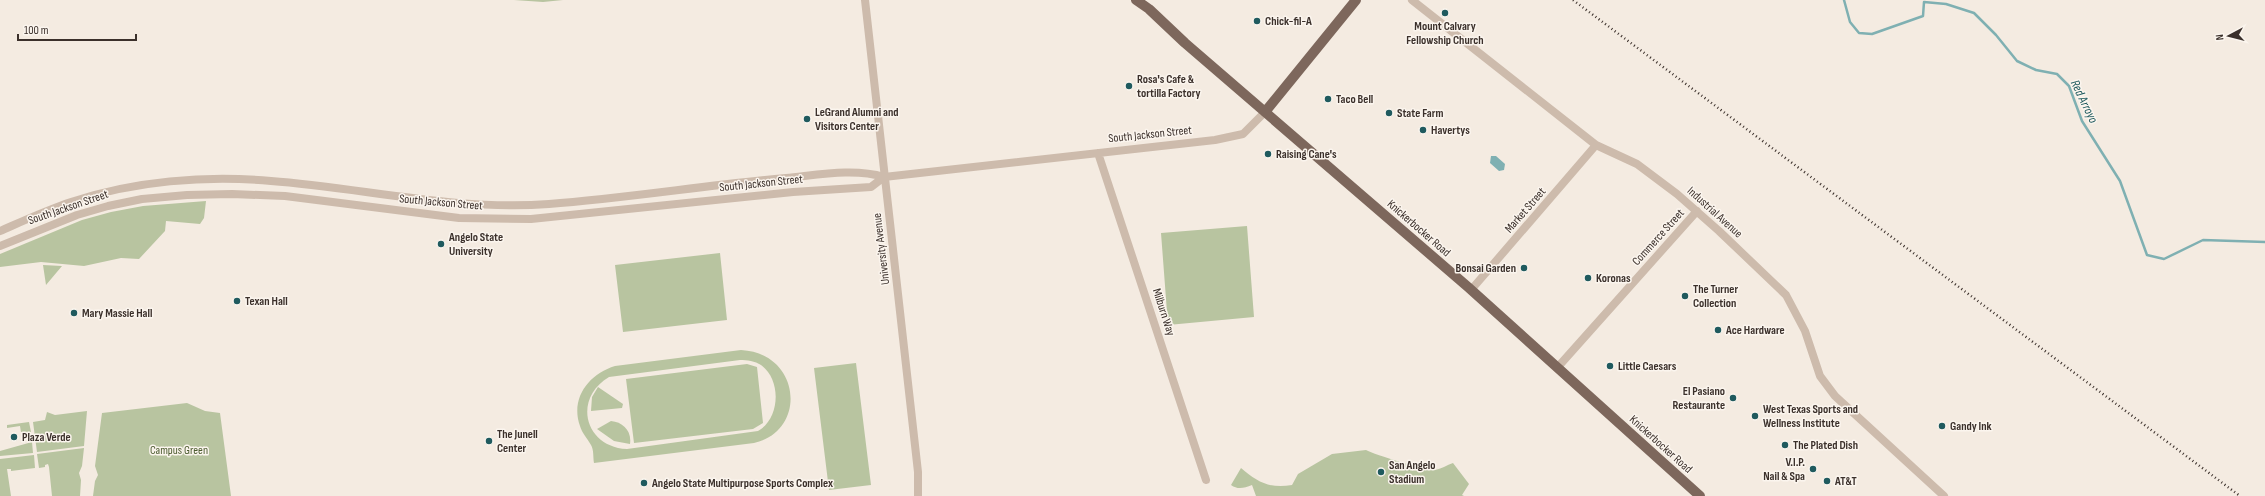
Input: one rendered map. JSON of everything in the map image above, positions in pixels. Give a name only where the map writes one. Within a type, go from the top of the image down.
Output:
[{"type":"main road","name":"Knickerbocker Road","points":[[1136,0],[1149,9],[1265,112],[1471,290],[1700,496]]},
{"type":"main road","name":"South Jackson Street","points":[[1265,112],[1356,0]]},
{"type":"street","name":"University Avenue","points":[[864,0],[918,472],[918,496]]},
{"type":"street","name":"Industrial Avenue","points":[[1412,0],[1596,146],[1637,164],[1697,211],[1786,295],[1805,331],[1820,376],[1835,396],[1944,496]]},
{"type":"street","name":"South Jackson Street","points":[[0,231],[78,200],[140,186],[186,181],[269,180],[459,204],[504,206],[549,204],[821,175],[868,172],[884,177],[1215,140],[1243,134],[1265,112]]},
{"type":"street","name":"Market Street","points":[[1471,290],[1596,146]]},
{"type":"street","name":"Milburn Way","points":[[1098,153],[1206,480]]},
{"type":"street","name":"South Jackson Street","points":[[0,246],[77,215],[108,206],[142,199],[187,195],[232,194],[285,196],[452,218],[524,219],[568,217],[793,192],[871,187],[884,177]]},
{"type":"street","name":"Commerce Street","points":[[1556,368],[1697,211]]},
{"type":"green space","points":[[514,0],[563,0],[543,2]]},
{"type":"green space","points":[[206,201],[204,218],[200,224],[166,221],[165,231],[139,259],[121,258],[84,266],[41,262],[0,267],[0,254],[82,220],[111,212],[143,206]]},
{"type":"green space","points":[[1247,226],[1254,317],[1168,325],[1161,233]]},
{"type":"green space","points":[[720,253],[727,320],[623,332],[615,265]]},
{"type":"green space","points":[[43,265],[62,266],[46,285]]},
{"type":"green space","points":[[741,350],[761,354],[776,364],[786,378],[790,393],[789,409],[783,424],[771,436],[754,443],[594,463],[592,447],[580,426],[578,406],[584,388],[590,381],[597,375],[615,366]],"holes":[[[740,360],[754,362],[761,365],[768,372],[775,389],[776,399],[771,418],[758,431],[627,449],[613,446],[601,440],[593,431],[588,420],[587,409],[590,397],[597,386],[609,377]]]},
{"type":"green space","points":[[856,363],[871,485],[829,490],[814,368]]},
{"type":"green space","points":[[747,364],[757,367],[763,423],[753,429],[634,443],[626,379]]},
{"type":"green space","points":[[598,387],[623,404],[622,408],[591,411],[592,397]]},
{"type":"green space","name":"Campus Green","points":[[187,403],[205,411],[220,413],[231,496],[93,496],[95,481],[98,475],[95,466],[102,413]]},
{"type":"green space","points":[[87,411],[84,446],[37,452],[33,422],[45,420],[47,412],[55,415]]},
{"type":"green space","points":[[611,421],[619,423],[626,428],[630,435],[630,444],[614,441],[597,429]]},
{"type":"green space","points":[[29,422],[31,432],[21,432],[20,426],[7,428],[7,425]]},
{"type":"green space","points":[[32,442],[33,453],[0,456],[0,451]]},
{"type":"green space","points":[[84,448],[82,466],[79,473],[81,480],[80,496],[52,496],[48,464],[45,465],[45,467],[39,468],[37,454]]},
{"type":"green space","name":"San Angelo Stadium","points":[[1366,450],[1421,468],[1435,470],[1453,463],[1469,484],[1462,495],[1464,496],[1256,496],[1252,485],[1236,488],[1231,485],[1241,468],[1258,481],[1270,485],[1292,485],[1298,474],[1332,454]]},
{"type":"green space","points":[[34,455],[35,468],[11,471],[11,469],[7,469],[11,496],[0,496],[0,459]]},
{"type":"water","points":[[1491,156],[1496,156],[1505,164],[1504,170],[1499,171],[1490,163]]},
{"type":"waterway","name":"Red Arroyo","points":[[1844,0],[1850,22],[1859,33],[1872,34],[1923,16],[1924,2],[1946,4],[1974,13],[1996,35],[2017,61],[2036,70],[2057,74],[2069,86],[2082,121],[2120,181],[2147,255],[2164,259],[2203,240],[2265,242]]},
{"type":"railway","points":[[1573,0],[2240,496]]},
{"type":"place","name":"Mount Calvary Fellowship Church","points":[[1445,13]]},
{"type":"place","name":"Chick-fil-A","points":[[1257,21]]},
{"type":"place","name":"Rosa's Cafe & tortilla Factory","points":[[1129,86]]},
{"type":"place","name":"Taco Bell","points":[[1328,99]]},
{"type":"place","name":"State Farm","points":[[1389,113]]},
{"type":"place","name":"LeGrand Alumni and Visitors Center","points":[[807,119]]},
{"type":"place","name":"Havertys","points":[[1423,130]]},
{"type":"place","name":"Raising Cane's","points":[[1268,154]]},
{"type":"place","name":"Angelo State University","points":[[441,244]]},
{"type":"place","name":"Bonsai Garden","points":[[1524,268]]},
{"type":"place","name":"Koronas","points":[[1588,278]]},
{"type":"place","name":"The Turner Collection","points":[[1685,296]]},
{"type":"place","name":"Texan Hall","points":[[237,301]]},
{"type":"place","name":"Mary Massie Hall","points":[[74,313]]},
{"type":"place","name":"Ace Hardware","points":[[1718,330]]},
{"type":"place","name":"Little Caesars","points":[[1610,366]]},
{"type":"place","name":"El Pasiano Restaurante","points":[[1733,398]]},
{"type":"place","name":"West Texas Sports and Wellness Institute","points":[[1755,416]]},
{"type":"place","name":"Gandy Ink","points":[[1942,426]]},
{"type":"place","name":"Plaza Verde","points":[[14,437]]},
{"type":"place","name":"The Junell Center","points":[[489,441]]},
{"type":"place","name":"The Plated Dish","points":[[1785,445]]},
{"type":"place","name":"V.I.P. Nail & Spa","points":[[1813,469]]},
{"type":"place","name":"San Angelo Stadium","points":[[1381,472]]},
{"type":"place","name":"AT&T","points":[[1827,481]]},
{"type":"place","name":"Angelo State Multipurpose Sports Complex","points":[[644,483]]}]
